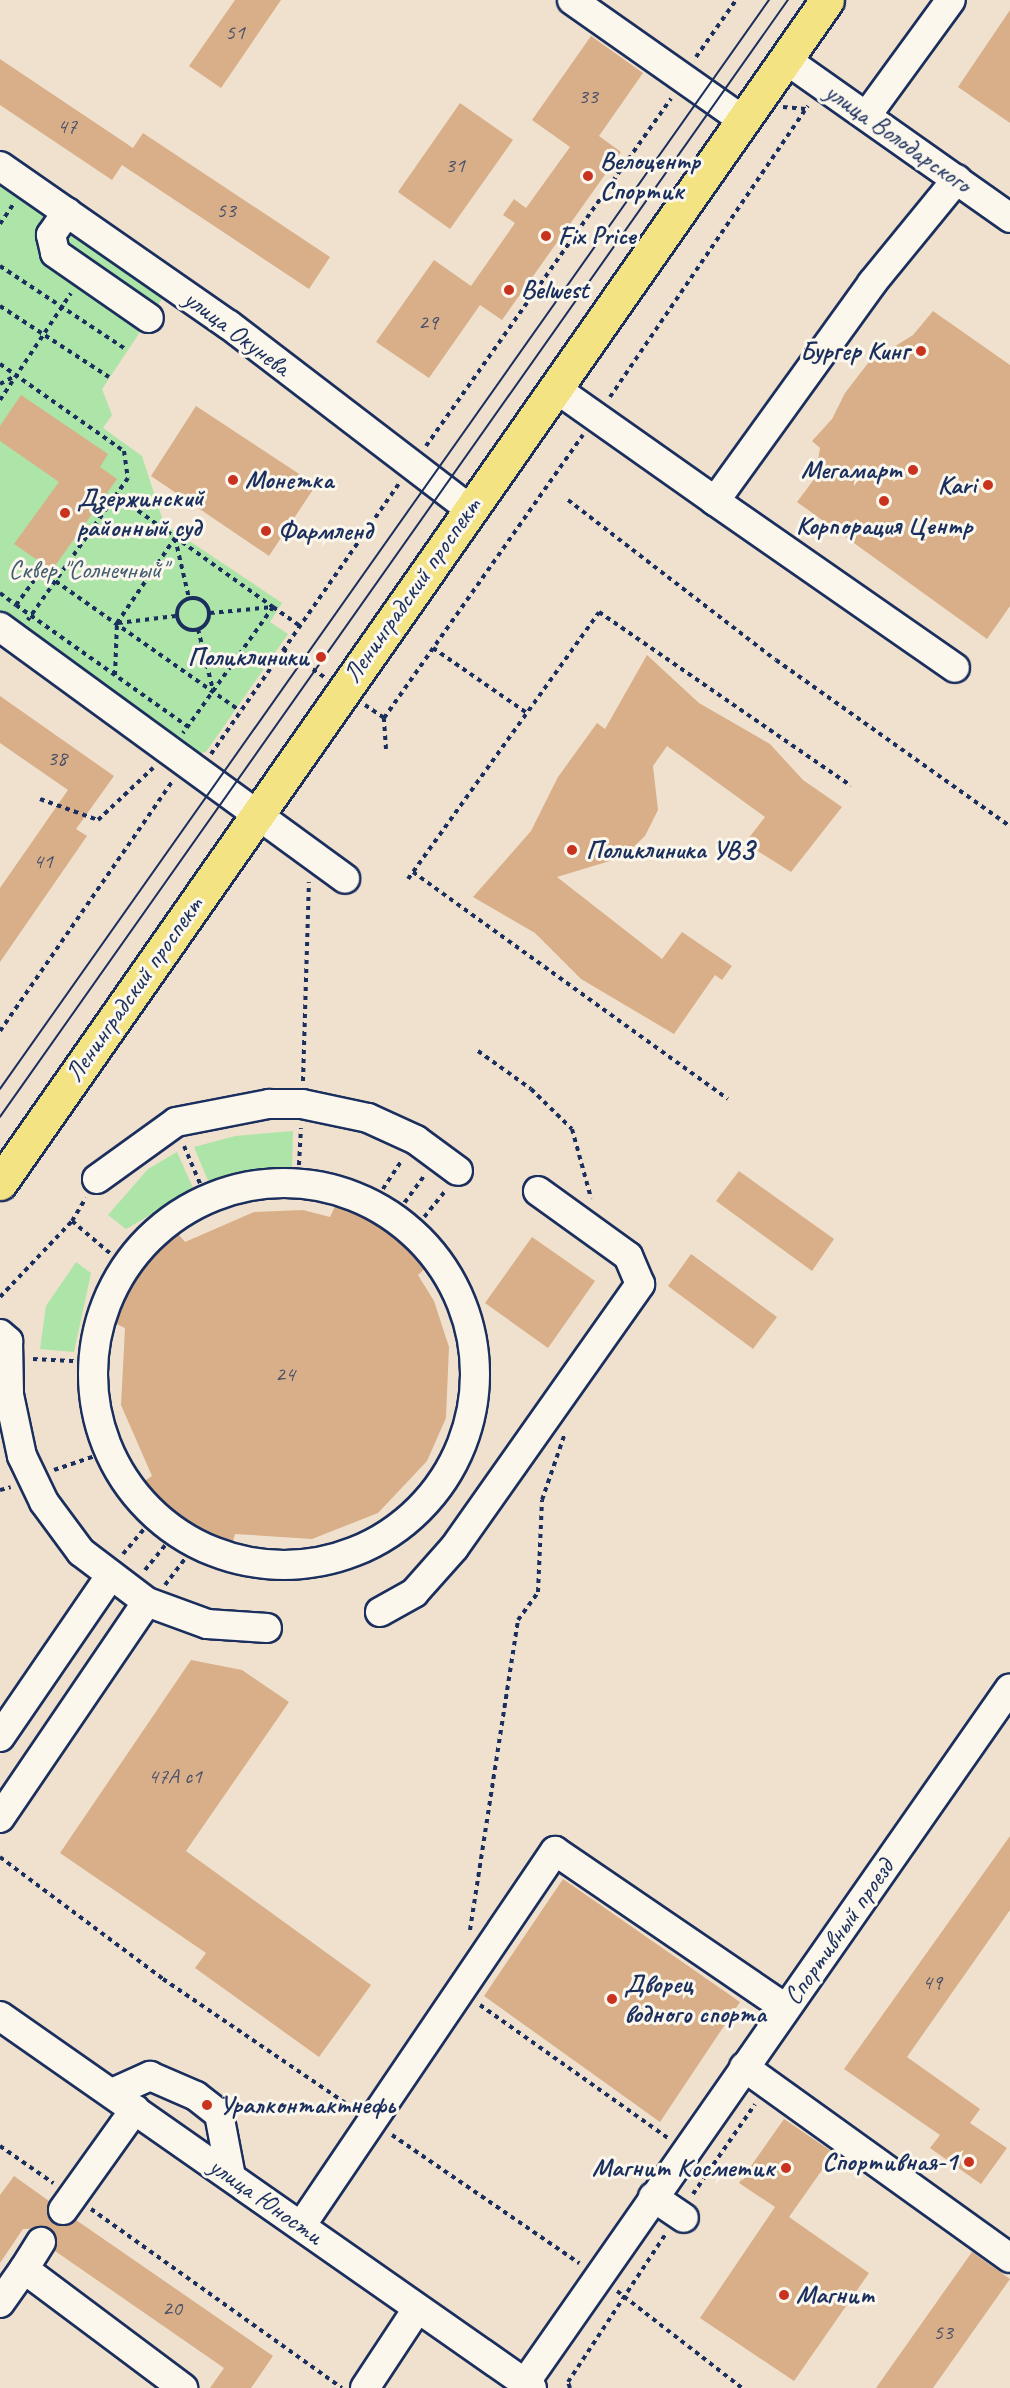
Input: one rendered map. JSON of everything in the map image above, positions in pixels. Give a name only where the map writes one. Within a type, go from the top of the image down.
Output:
[{"type":"main road","name":"Ленинградский проспект","points":[[2,1175],[468,508],[827,0]]},
{"type":"street","points":[[572,0],[743,120]]},
{"type":"street","points":[[867,115],[951,0]]},
{"type":"street","name":"улица Володарского","points":[[785,59],[1010,218]]},
{"type":"street","name":"улица Окунева","points":[[0,166],[229,325],[468,508]]},
{"type":"street","points":[[715,501],[872,283],[957,179]]},
{"type":"street","points":[[67,212],[51,235],[55,253],[149,318]]},
{"type":"street","points":[[555,388],[955,668]]},
{"type":"street","points":[[16,621],[114,707],[180,738],[257,812],[345,879]]},
{"type":"street","points":[[97,1179],[176,1122],[240,1107],[302,1104],[393,1128],[452,1181]]},
{"type":"street","points":[[298,1183],[394,1217],[454,1284],[474,1345],[470,1423],[435,1492],[391,1532],[318,1560],[264,1564],[176,1531],[123,1482],[107,1452],[91,1362],[97,1328],[125,1266],[165,1227],[207,1200],[256,1187],[298,1183]]},
{"type":"street","points":[[380,1612],[414,1593],[454,1548],[640,1284],[628,1256],[538,1191]]},
{"type":"street","points":[[0,1334],[8,1341],[14,1426],[33,1479],[58,1523],[155,1595],[207,1624],[267,1628]]},
{"type":"street","points":[[0,1737],[115,1567]]},
{"type":"street","points":[[0,1818],[155,1595]]},
{"type":"street","name":"Спортивный проезд","points":[[529,2386],[598,2276],[1010,1689]]},
{"type":"street","points":[[301,2226],[469,1984],[555,1851],[785,2008]]},
{"type":"street","name":"улица Юности","points":[[5,2030],[112,2093],[529,2386]]},
{"type":"street","points":[[744,2067],[1010,2258]]},
{"type":"street","points":[[112,2093],[150,2076],[196,2096],[219,2114],[231,2177]]},
{"type":"street","points":[[68,2203],[135,2109]]},
{"type":"street","points":[[653,2197],[684,2218]]},
{"type":"street","points":[[0,2303],[41,2241]]},
{"type":"street","points":[[24,2269],[183,2388]]},
{"type":"street","points":[[365,2388],[417,2309]]},
{"type":"path","points":[[412,466],[684,80],[736,0]]},
{"type":"path","points":[[0,266],[127,350]]},
{"type":"path","points":[[0,306],[109,377]]},
{"type":"path","points":[[0,400],[62,307]]},
{"type":"path","points":[[0,364],[124,451],[128,478],[56,580],[16,621]]},
{"type":"path","points":[[0,384],[16,375]]},
{"type":"path","points":[[116,495],[299,625]]},
{"type":"path","points":[[567,500],[776,660],[1010,826]]},
{"type":"path","points":[[117,623],[176,616],[189,598],[175,538]]},
{"type":"path","points":[[114,707],[117,623],[175,538]]},
{"type":"path","points":[[16,621],[41,571],[240,711]]},
{"type":"path","points":[[0,593],[16,621],[115,676],[180,738]]},
{"type":"path","points":[[189,598],[199,599],[210,613]]},
{"type":"path","points":[[198,629],[210,613],[273,607]]},
{"type":"path","points":[[39,799],[98,820],[180,738],[273,607]]},
{"type":"path","points":[[408,879],[599,612],[851,786]]},
{"type":"path","points":[[176,616],[185,629],[198,629]]},
{"type":"path","points":[[198,629],[213,691]]},
{"type":"path","points":[[433,648],[527,713]]},
{"type":"path","points":[[302,1104],[310,854]]},
{"type":"path","points":[[413,872],[728,1099]]},
{"type":"path","points":[[478,1051],[531,1089],[572,1129],[597,1234]]},
{"type":"path","points":[[298,1183],[301,1132]]},
{"type":"path","points":[[185,1150],[207,1200]]},
{"type":"path","points":[[394,1217],[403,1158]]},
{"type":"path","points":[[394,1217],[425,1174]]},
{"type":"path","points":[[0,1297],[72,1221],[97,1179]]},
{"type":"path","points":[[394,1217],[452,1181]]},
{"type":"path","points":[[72,1221],[125,1266]]},
{"type":"path","points":[[36,1359],[91,1362]]},
{"type":"path","points":[[470,1937],[518,1620],[538,1592],[542,1500],[568,1426]]},
{"type":"path","points":[[57,1468],[107,1452]]},
{"type":"path","points":[[115,1567],[176,1531]]},
{"type":"path","points":[[142,1573],[176,1531]]},
{"type":"path","points":[[155,1595],[176,1531]]},
{"type":"path","points":[[0,1857],[163,1979],[598,2276],[742,2388]]},
{"type":"path","points":[[469,1984],[473,2000],[685,2150]]},
{"type":"path","points":[[0,2146],[68,2203],[343,2388]]},
{"type":"green space","name":"Сквер \"Солнечный\"","points":[[0,181],[164,296],[102,389],[112,415],[103,428],[142,456],[164,524],[282,603],[270,622],[288,634],[206,752],[193,754],[0,616]]},
{"type":"green space","points":[[293,1131],[292,1169],[209,1183],[194,1147],[235,1136]]},
{"type":"green space","points":[[177,1152],[194,1190],[126,1229],[108,1215],[148,1169]]},
{"type":"green space","points":[[76,1262],[91,1273],[74,1352],[40,1349],[46,1306]]},
{"type":"building","points":[[235,0],[281,0],[221,88],[189,66]]},
{"type":"building","points":[[1010,10],[1010,123],[958,87]]},
{"type":"building","points":[[591,36],[643,73],[599,136],[621,152],[502,320],[480,305],[429,378],[376,342],[434,260],[471,286],[515,223],[503,215],[514,199],[526,208],[570,147],[532,120]]},
{"type":"building","points":[[0,59],[133,148],[143,133],[330,257],[309,289],[122,165],[112,180],[0,105]]},
{"type":"building","points":[[460,103],[513,140],[450,229],[398,192]]},
{"type":"building","name":"Мегамарт","points":[[933,311],[1010,365],[1010,606],[987,639],[797,502],[815,478],[820,448],[812,441],[832,419],[845,393],[882,345],[889,350],[913,335]]},
{"type":"building","name":"Дзержинский районный суд","points":[[21,395],[108,454],[100,467],[117,479],[52,570],[14,544],[59,482],[0,441],[0,426]]},
{"type":"building","name":"Монетка","points":[[196,406],[316,485],[269,556],[151,476]]},
{"type":"building","name":"Поликлиника УВЗ","points":[[647,655],[699,703],[770,744],[803,780],[842,807],[791,872],[745,843],[765,817],[667,746],[653,766],[658,810],[645,836],[623,857],[557,877],[662,959],[682,932],[732,966],[722,980],[715,975],[674,1034],[581,979],[535,933],[473,897],[531,831],[558,777],[597,723],[605,729]]},
{"type":"building","points":[[0,696],[114,776],[76,829],[87,836],[0,962],[0,888],[68,790],[0,743]]},
{"type":"building","points":[[739,1171],[834,1239],[812,1271],[716,1201]]},
{"type":"building","points":[[337,1202],[384,1225],[429,1265],[418,1275],[434,1301],[449,1347],[446,1418],[427,1461],[378,1513],[312,1539],[235,1534],[231,1548],[180,1523],[140,1484],[152,1476],[121,1405],[125,1328],[110,1321],[135,1271],[175,1230],[185,1242],[254,1212],[303,1210],[330,1217]]},
{"type":"building","points":[[532,1237],[595,1281],[548,1348],[485,1303]]},
{"type":"building","points":[[691,1254],[777,1317],[753,1349],[668,1286]]},
{"type":"building","points":[[191,1660],[242,1670],[289,1702],[186,1851],[371,1985],[319,2057],[195,1968],[206,1953],[60,1853]]},
{"type":"building","points":[[1010,1836],[1010,1910],[907,2057],[980,2109],[970,2123],[1007,2148],[981,2184],[930,2148],[940,2135],[844,2069]]},
{"type":"building","name":"Дворец водного спорта","points":[[563,1879],[740,2002],[660,2122],[484,1996]]},
{"type":"building","name":"Магнит","points":[[784,2119],[834,2153],[789,2217],[869,2273],[794,2381],[700,2318],[775,2207],[739,2183]]},
{"type":"building","points":[[14,2176],[49,2201],[48,2216],[54,2224],[69,2225],[76,2220],[273,2356],[251,2388],[210,2388],[224,2368],[55,2251],[56,2235],[49,2228],[23,2229],[0,2263],[0,2195]]},
{"type":"building","points":[[972,2252],[1010,2279],[933,2388],[876,2388]]},
{"type":"tram line","points":[[0,1089],[769,0]]},
{"type":"tram line","points":[[0,1117],[788,0]]},
{"type":"place","name":"Велоцентр Спортик","points":[[588,176]]},
{"type":"place","name":"Fix Price","points":[[546,236]]},
{"type":"place","name":"Belwest","points":[[509,290]]},
{"type":"place","name":"Бургер Кинг","points":[[921,351]]},
{"type":"place","name":"Мегамарт","points":[[913,470]]},
{"type":"place","name":"Монетка","points":[[233,480]]},
{"type":"place","name":"Kari","points":[[988,485]]},
{"type":"place","name":"Корпорация Центр","points":[[884,501]]},
{"type":"place","name":"Дзержинский районный суд","points":[[65,513]]},
{"type":"place","name":"Фармленд","points":[[266,531]]},
{"type":"place","name":"Поликлиники","points":[[321,657]]},
{"type":"place","name":"Поликлиника УВЗ","points":[[572,850]]},
{"type":"place","name":"Дворец водного спорта","points":[[612,1999]]},
{"type":"place","name":"Уралконтактнефь","points":[[207,2105]]},
{"type":"place","name":"Спортивная-1","points":[[969,2162]]},
{"type":"place","name":"Магнит Косметик","points":[[786,2168]]},
{"type":"place","name":"Магнит","points":[[784,2295]]}]
